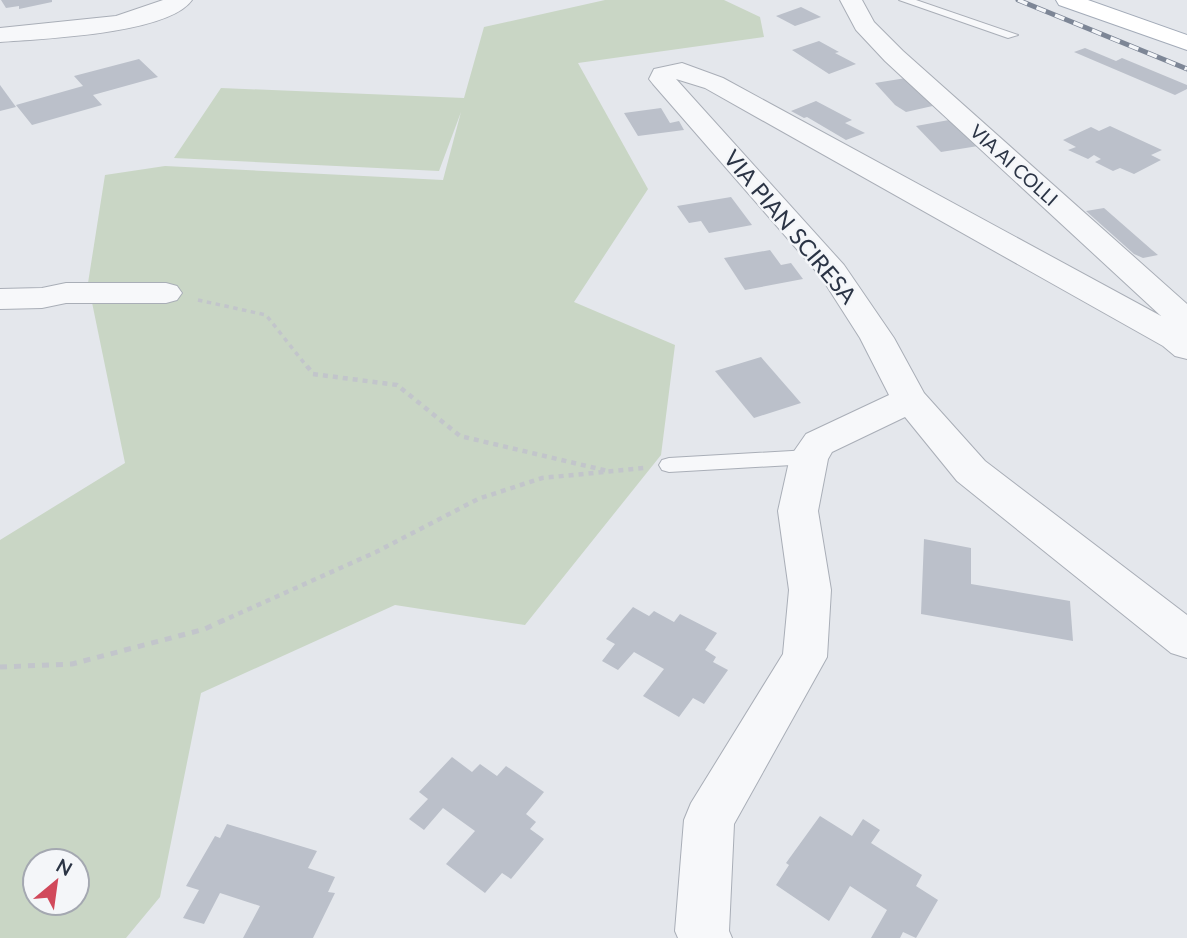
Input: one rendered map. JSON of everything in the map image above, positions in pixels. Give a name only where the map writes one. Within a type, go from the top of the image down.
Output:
[{"type":"main road","points":[[1067,0],[1187,43]]},
{"type":"main road","points":[[1108,0],[1187,28]]},
{"type":"street","points":[[0,35],[94,26],[136,18],[181,0]]},
{"type":"street","name":"VIA AI COLLI","points":[[851,0],[864,25],[894,56],[1187,322]]},
{"type":"street","name":"VIA PIAN SCIRESA","points":[[910,400],[877,338],[833,272],[665,84],[663,74],[682,71],[714,83],[1175,338],[1187,348]]},
{"type":"street","points":[[0,299],[42,298],[66,293],[166,293]]},
{"type":"street","points":[[705,938],[702,931],[709,820],[805,657],[810,590],[798,511],[809,457],[819,443],[910,400],[971,471],[1187,640]]},
{"type":"lane","points":[[905,0],[1012,35]]},
{"type":"lane","points":[[669,465],[809,457]]},
{"type":"path","points":[[166,293],[266,315],[313,374],[397,385],[460,436],[612,472]]},
{"type":"path","points":[[0,667],[72,664],[205,629],[376,552],[478,499],[542,478],[669,465]]},
{"type":"green space","points":[[605,0],[724,0],[760,17],[764,37],[578,63],[648,189],[574,302],[675,345],[661,455],[525,625],[395,605],[201,693],[160,897],[126,938],[0,938],[0,540],[125,463],[88,283],[105,175],[165,166],[443,180],[461,112],[439,171],[174,158],[221,88],[464,98],[484,27]]},
{"type":"building","points":[[1,0],[52,2],[19,9],[19,6],[6,8]]},
{"type":"building","points":[[801,7],[821,17],[795,26],[776,16]]},
{"type":"building","points":[[819,41],[856,64],[829,74],[792,50]]},
{"type":"building","points":[[1085,48],[1116,61],[1122,58],[1187,85],[1187,89],[1175,95],[1074,52]]},
{"type":"building","points":[[139,59],[158,77],[93,95],[102,105],[32,125],[16,105],[83,86],[74,76]]},
{"type":"building","points":[[906,78],[937,105],[906,112],[895,105],[875,83]]},
{"type":"building","points":[[0,85],[16,107],[0,111]]},
{"type":"building","points":[[816,101],[852,120],[845,123],[865,133],[846,140],[807,117],[791,111]]},
{"type":"building","points":[[661,108],[670,123],[679,121],[684,130],[638,136],[624,113]]},
{"type":"building","points":[[949,120],[978,146],[941,152],[916,126]]},
{"type":"building","points":[[1110,126],[1162,150],[1151,155],[1161,160],[1134,174],[1120,168],[1113,171],[1095,162],[1101,159],[1094,155],[1088,159],[1068,150],[1076,147],[1063,140],[1091,127],[1099,131]]},
{"type":"building","points":[[731,197],[752,225],[709,233],[701,221],[689,223],[677,206]]},
{"type":"building","points":[[1104,208],[1158,255],[1143,258],[1134,254],[1086,211]]},
{"type":"building","points":[[770,250],[781,265],[791,263],[803,279],[745,290],[724,258]]},
{"type":"building","points":[[761,357],[801,403],[754,418],[715,371]]},
{"type":"building","points":[[924,539],[971,548],[971,584],[1070,601],[1073,641],[921,614]]},
{"type":"building","points":[[633,607],[649,616],[654,611],[674,622],[680,614],[717,633],[705,650],[716,657],[713,662],[728,670],[704,704],[693,698],[679,717],[643,696],[664,669],[634,652],[618,670],[602,661],[615,644],[606,639]]},
{"type":"building","points":[[452,757],[472,772],[480,764],[497,776],[506,766],[544,792],[526,814],[536,822],[530,829],[544,839],[511,879],[502,873],[485,893],[446,864],[475,831],[443,808],[424,830],[409,819],[428,799],[419,792]]},
{"type":"building","points":[[820,816],[852,836],[863,819],[880,830],[871,843],[922,875],[916,886],[938,900],[916,938],[903,932],[900,938],[871,938],[887,910],[850,886],[829,921],[776,885],[789,865],[786,863]]},
{"type":"building","points":[[227,824],[317,851],[308,868],[335,877],[328,892],[335,893],[313,938],[243,938],[260,906],[220,893],[204,924],[183,918],[199,890],[186,886],[215,836],[220,838]]},
{"type":"railway","points":[[1018,0],[1187,69]]}]
